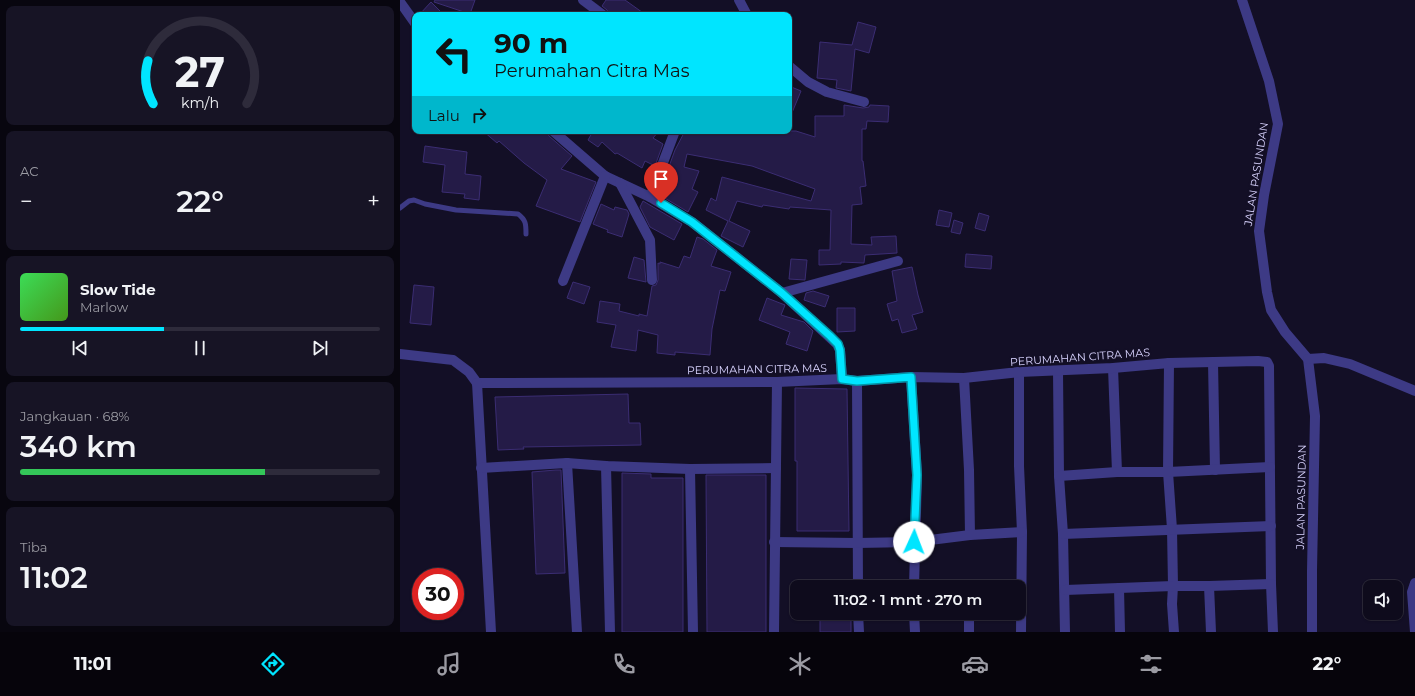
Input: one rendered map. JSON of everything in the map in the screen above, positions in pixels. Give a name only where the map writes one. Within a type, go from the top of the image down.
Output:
[{"type":"street","points":[[582,0],[598,12]]},
{"type":"street","points":[[739,0],[745,12]]},
{"type":"street","name":"JALAN PASUNDAN","points":[[1242,0],[1269,81],[1278,124],[1264,195],[1259,230],[1267,292],[1275,316],[1285,332],[1308,359],[1315,416],[1312,632]]},
{"type":"street","points":[[400,2],[412,19]]},
{"type":"street","points":[[792,69],[808,82],[827,92],[864,102]]},
{"type":"street","points":[[556,134],[605,176],[650,197],[692,222],[782,293],[838,344],[840,350],[842,379]]},
{"type":"street","points":[[650,197],[674,134]]},
{"type":"street","points":[[563,281],[605,176]]},
{"type":"street","points":[[620,183],[650,240],[652,280]]},
{"type":"street","points":[[782,293],[898,261]]},
{"type":"street","points":[[400,354],[453,360],[469,372],[477,383],[491,632]]},
{"type":"street","points":[[1308,359],[1324,358],[1350,364],[1415,391]]},
{"type":"street","name":"PERUMAHAN CITRA MAS","points":[[477,383],[777,382],[842,379],[857,381],[911,377],[964,378],[1019,372],[1113,368],[1169,363],[1258,361],[1267,362],[1269,366],[1270,468]]},
{"type":"street","points":[[1213,362],[1215,470]]},
{"type":"street","points":[[1169,363],[1168,472],[1172,529],[1172,604],[1174,632]]},
{"type":"street","points":[[1113,368],[1117,472]]},
{"type":"street","points":[[1058,371],[1059,476],[1063,534],[1065,632]]},
{"type":"street","points":[[1019,372],[1019,466],[1022,532],[1021,632]]},
{"type":"street","points":[[911,377],[917,475],[914,580]]},
{"type":"street","points":[[964,378],[969,470],[970,535]]},
{"type":"street","points":[[857,381],[858,580]]},
{"type":"street","points":[[774,632],[777,382]]},
{"type":"street","points":[[481,468],[567,463],[690,469],[776,468]]},
{"type":"street","points":[[567,463],[577,632]]},
{"type":"street","points":[[606,466],[610,632]]},
{"type":"street","points":[[1059,476],[1117,472],[1168,472],[1270,468],[1273,632]]},
{"type":"street","points":[[690,469],[693,632]]},
{"type":"street","points":[[1063,534],[1271,526]]},
{"type":"street","points":[[774,542],[914,542],[970,535],[1022,532]]},
{"type":"street","points":[[1415,583],[1412,592],[1415,632]]},
{"type":"street","points":[[1065,590],[1271,584]]},
{"type":"street","points":[[1209,586],[1211,632]]},
{"type":"street","points":[[1119,588],[1120,632]]},
{"type":"street","points":[[858,620],[859,632]]},
{"type":"street","points":[[914,620],[915,632]]},
{"type":"street","points":[[969,632],[970,620]]},
{"type":"lane","points":[[400,208],[409,201],[414,200],[425,204],[456,210],[518,214],[524,219],[526,224],[526,234]]},
{"type":"building","points":[[435,0],[475,0],[471,12],[464,12],[434,2]]},
{"type":"building","points":[[606,0],[625,0],[642,12],[608,12],[602,6]]},
{"type":"building","points":[[431,2],[441,12],[422,12]]},
{"type":"building","points":[[858,22],[876,27],[869,53],[855,49],[851,91],[836,88],[837,80],[817,78],[820,42],[852,45]]},
{"type":"building","points":[[792,87],[801,91],[792,113]]},
{"type":"building","points":[[844,105],[863,108],[869,107],[870,105],[889,106],[888,122],[867,121],[866,129],[862,129],[862,161],[866,186],[860,187],[862,204],[852,205],[851,244],[872,245],[871,237],[896,236],[897,253],[865,255],[864,263],[841,262],[841,264],[819,265],[819,250],[830,250],[831,210],[790,207],[789,209],[763,205],[762,207],[737,201],[729,221],[750,231],[743,247],[721,236],[728,221],[706,210],[711,198],[716,201],[722,177],[811,201],[815,189],[752,166],[687,154],[684,167],[699,171],[692,189],[698,192],[688,212],[658,194],[668,172],[675,150],[683,134],[792,134],[792,131],[796,131],[815,137],[815,116],[844,116]]},
{"type":"building","points":[[486,134],[548,134],[572,156],[561,169],[596,182],[580,222],[536,206],[547,180],[524,163],[499,141],[497,143]]},
{"type":"building","points":[[591,134],[656,134],[653,138],[663,144],[655,166],[645,161],[642,168],[617,153],[615,154],[602,142],[598,147],[588,140]]},
{"type":"building","points":[[425,146],[467,152],[465,174],[481,176],[479,200],[464,198],[465,194],[442,192],[445,165],[423,162]]},
{"type":"building","points":[[643,201],[682,224],[674,240],[650,227],[640,207]]},
{"type":"building","points":[[601,204],[614,210],[615,207],[627,210],[629,214],[622,237],[607,232],[608,230],[593,224]]},
{"type":"building","points":[[939,210],[952,213],[949,227],[936,225]]},
{"type":"building","points":[[979,213],[989,216],[985,231],[975,228]]},
{"type":"building","points":[[954,220],[963,223],[960,234],[951,232]]},
{"type":"building","points":[[697,237],[703,239],[717,250],[711,266],[731,272],[725,291],[720,290],[712,329],[710,355],[675,352],[675,355],[657,353],[658,335],[638,330],[636,351],[611,347],[616,325],[597,322],[600,301],[620,304],[619,311],[639,316],[639,314],[647,316],[652,286],[656,285],[658,280],[658,263],[660,264],[660,262],[679,268],[684,256],[690,258]]},
{"type":"building","points":[[966,254],[992,256],[991,269],[965,267]]},
{"type":"building","points":[[634,257],[644,260],[646,282],[628,278]]},
{"type":"building","points":[[791,259],[807,260],[805,280],[789,279]]},
{"type":"building","points":[[912,267],[923,312],[912,315],[917,329],[902,333],[898,319],[892,321],[887,304],[897,301],[892,271]]},
{"type":"building","points":[[573,282],[590,287],[584,304],[567,298]]},
{"type":"building","points":[[414,285],[434,287],[431,325],[410,323]]},
{"type":"building","points":[[813,291],[829,296],[825,307],[804,300],[806,293]]},
{"type":"building","points":[[767,298],[785,305],[781,315],[804,322],[813,331],[807,351],[786,344],[790,332],[759,320]]},
{"type":"building","points":[[837,308],[855,308],[855,331],[837,332]]},
{"type":"building","points":[[795,388],[847,389],[849,531],[797,531]]},
{"type":"building","points":[[628,394],[629,423],[640,423],[641,445],[523,447],[524,449],[498,450],[495,397]]},
{"type":"building","points":[[561,470],[565,573],[536,574],[532,472]]},
{"type":"building","points":[[622,473],[651,474],[651,478],[683,478],[683,632],[622,632]]},
{"type":"building","points":[[706,475],[766,475],[766,632],[707,632]]},
{"type":"building","points":[[820,620],[851,620],[851,632],[820,632]]},
{"type":"route","points":[[661,203],[692,222],[782,293],[830,336],[838,344],[840,350],[842,379],[857,381],[911,377],[917,475],[914,542]]}]
